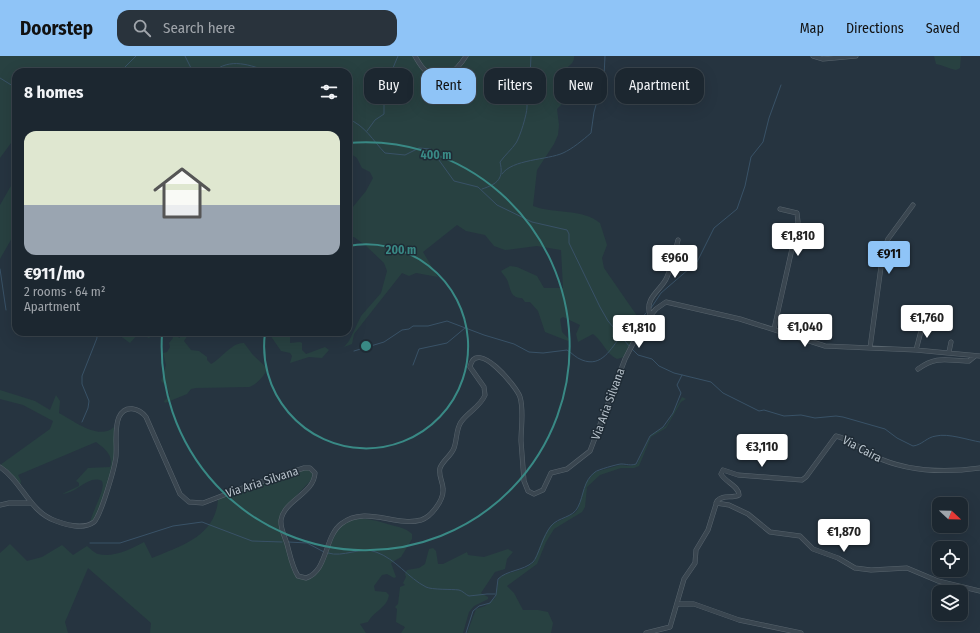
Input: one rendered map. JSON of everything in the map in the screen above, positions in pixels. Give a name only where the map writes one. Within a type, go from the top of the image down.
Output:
[{"type":"street","points":[[415,56],[427,73],[433,76],[442,77],[455,71],[466,56]]},
{"type":"street","points":[[813,56],[824,59],[856,56]]},
{"type":"street","points":[[870,348],[883,252],[888,239],[912,205]]},
{"type":"street","points":[[774,329],[798,222],[797,213],[780,209]]},
{"type":"street","name":"Via Aria Silvana","points":[[650,314],[649,304],[653,294],[667,278],[678,240]]},
{"type":"street","name":"Via Aria Silvana","points":[[0,467],[31,503],[47,517],[62,523],[79,526],[94,521],[101,507],[114,466],[118,419],[124,411],[134,409],[141,412],[146,417],[180,494],[191,503],[206,502],[245,486],[304,468],[313,470],[315,473],[314,479],[305,491],[285,510],[281,521],[294,569],[298,576],[306,578],[310,577],[316,571],[334,532],[345,521],[369,516],[405,521],[419,520],[428,516],[438,505],[443,492],[440,473],[441,466],[454,449],[460,424],[485,395],[484,387],[470,367],[475,358],[483,357],[490,361],[520,396],[524,481],[526,488],[532,494],[543,490],[551,473],[567,469],[590,451],[625,359],[650,314],[663,303],[672,302],[699,311],[740,319],[825,346],[949,352],[980,356]]},
{"type":"street","points":[[916,350],[921,331],[926,323]]},
{"type":"street","points":[[949,352],[950,342]]},
{"type":"street","name":"Via Aria Silvana","points":[[918,369],[938,359],[951,358],[969,361],[975,356]]},
{"type":"street","name":"Via Caira","points":[[716,503],[720,497],[737,497],[740,493],[723,478],[721,474],[723,470],[738,475],[802,480],[806,477],[836,436],[874,456],[905,468],[980,468]]},
{"type":"street","points":[[0,505],[9,503],[31,503]]},
{"type":"street","points":[[646,633],[669,628],[684,578],[695,563],[696,550],[708,530],[716,503],[729,505],[748,514],[770,532],[800,536],[813,549],[838,558],[855,568],[871,570],[907,568],[938,581],[980,591]]},
{"type":"street","points":[[677,604],[694,604],[739,620],[801,633]]},
{"type":"green space","points":[[0,56],[574,56],[573,62],[566,68],[554,68],[554,104],[562,104],[557,109],[559,125],[558,135],[554,144],[537,170],[533,206],[549,210],[585,215],[600,223],[607,245],[602,258],[604,268],[642,323],[624,357],[617,359],[610,354],[593,334],[578,342],[576,334],[580,325],[563,317],[560,319],[562,332],[569,339],[568,341],[545,332],[538,311],[530,302],[525,302],[522,298],[518,298],[514,295],[501,271],[510,266],[517,267],[537,276],[544,288],[563,288],[561,250],[537,246],[505,250],[494,246],[485,235],[466,231],[457,225],[423,252],[438,277],[416,273],[409,276],[402,273],[354,334],[352,344],[344,347],[352,336],[361,316],[381,293],[387,271],[384,263],[365,245],[352,237],[352,208],[366,191],[373,178],[370,172],[362,168],[357,158],[352,155],[352,68],[12,68],[11,143],[0,158]]},
{"type":"green space","points":[[934,56],[961,56],[960,68],[956,70],[936,64]]},
{"type":"green space","points":[[12,184],[12,238],[0,259],[0,205]]},
{"type":"green space","points":[[120,336],[136,336],[130,343]]},
{"type":"green space","points":[[172,336],[180,338],[180,336],[187,336],[184,341],[191,350],[199,351],[207,357],[207,360],[211,364],[235,345],[244,343],[253,355],[267,368],[265,374],[255,384],[249,387],[196,388],[191,389],[187,394],[165,403],[164,401],[170,396],[167,387],[161,381],[166,365],[163,353],[167,352],[170,347],[169,343],[173,338]]},
{"type":"green space","points":[[271,336],[290,336],[290,343],[302,343],[302,350],[306,354],[325,347],[329,350],[322,358],[309,357],[290,363],[292,356],[290,353],[281,351]]},
{"type":"green space","points":[[0,390],[35,401],[50,410],[56,395],[60,401],[59,413],[79,425],[101,432],[108,431],[114,427],[114,462],[99,511],[96,518],[90,523],[102,490],[102,481],[92,480],[72,491],[62,494],[79,486],[79,483],[76,481],[88,468],[110,467],[111,459],[108,452],[96,442],[18,475],[21,481],[20,487],[0,465],[50,429],[53,421],[23,405],[0,399]]},
{"type":"green space","points":[[682,397],[686,399],[681,402],[666,428],[651,437],[639,466],[634,468],[621,468],[600,475],[587,487],[585,507],[582,512],[554,529],[546,542],[537,564],[507,586],[514,593],[523,610],[548,612],[553,623],[551,633],[467,633],[476,609],[485,606],[495,598],[499,578],[503,575],[526,568],[534,562],[542,540],[551,525],[575,513],[578,509],[586,482],[595,472],[620,465],[630,466],[637,464],[651,435],[666,426]]},
{"type":"green space","points":[[306,469],[313,473],[312,479],[283,510],[279,520],[292,569],[299,578],[308,580],[318,571],[325,559],[334,536],[340,527],[349,521],[363,519],[384,523],[403,528],[412,534],[412,539],[401,557],[391,563],[396,577],[394,578],[387,574],[382,575],[374,586],[375,591],[386,592],[389,595],[386,603],[368,622],[360,624],[366,633],[150,633],[151,623],[88,568],[65,622],[68,633],[0,633],[0,553],[10,544],[27,561],[42,557],[62,545],[73,555],[87,546],[94,552],[110,555],[128,550],[144,542],[152,558],[185,544],[204,531],[216,512],[218,499],[241,489]]},
{"type":"green space","points":[[433,548],[436,551],[438,564],[443,564],[467,552],[468,555],[484,557],[508,549],[513,552],[507,559],[505,569],[495,572],[481,593],[488,597],[488,599],[474,606],[469,612],[463,633],[401,633],[405,627],[396,622],[397,609],[395,607],[398,604],[400,587],[405,585],[403,583],[407,570],[419,568],[425,564],[429,549]]},
{"type":"waterway","points":[[124,68],[136,56]]},
{"type":"waterway","points":[[185,56],[191,68]]},
{"type":"waterway","points":[[367,131],[375,120],[384,114],[384,104],[390,92],[390,75],[398,56]]},
{"type":"waterway","points":[[482,189],[492,185],[498,180],[501,172],[500,162],[518,140],[527,110],[527,102],[522,87],[525,81],[530,77],[531,56]]},
{"type":"waterway","points":[[502,174],[514,165],[563,153],[574,147],[591,133],[594,112],[604,77],[605,56]]},
{"type":"waterway","points":[[219,68],[233,64],[248,65],[258,68]]},
{"type":"waterway","points":[[0,78],[12,86]]},
{"type":"waterway","points":[[651,308],[661,293],[697,262],[714,228],[737,209],[745,186],[751,157],[763,142],[769,118],[781,85]]},
{"type":"waterway","points":[[352,121],[364,129],[385,153],[405,155],[419,148],[431,149],[454,181],[478,187],[497,205],[532,222],[567,230],[569,234],[569,243],[600,307],[608,321],[630,347]]},
{"type":"waterway","points":[[0,269],[6,310]]},
{"type":"waterway","points":[[354,351],[384,342],[402,330],[409,329],[413,326],[428,326],[447,321],[484,335],[514,344],[529,352],[543,353],[567,350],[578,358],[589,362],[605,356],[621,336],[646,313]]},
{"type":"waterway","points":[[413,365],[419,349],[447,343],[465,328]]},
{"type":"waterway","points":[[82,422],[88,408],[89,401],[82,384],[82,376],[97,336]]},
{"type":"waterway","points":[[632,349],[638,355],[652,359],[659,366],[674,373],[711,382],[723,393],[759,411],[764,410],[784,416],[801,415],[815,418],[836,416],[843,417],[885,429],[897,438],[913,446],[927,439],[941,435],[980,442]]},
{"type":"waterway","points":[[466,633],[473,611],[479,606],[490,603],[496,595],[498,579],[533,562],[551,526],[557,521],[576,511],[586,484],[591,476],[597,471],[616,465],[636,464],[650,436],[663,427],[673,413],[681,393],[677,385],[682,375]]},
{"type":"waterway","points":[[90,543],[120,543],[173,526],[202,522],[252,541],[282,542]]},
{"type":"waterway","points":[[288,542],[307,543],[324,552]]},
{"type":"waterway","points":[[328,553],[340,554],[364,550],[376,552],[390,559],[413,579],[426,587],[433,589],[459,590],[469,596],[495,594]]}]
